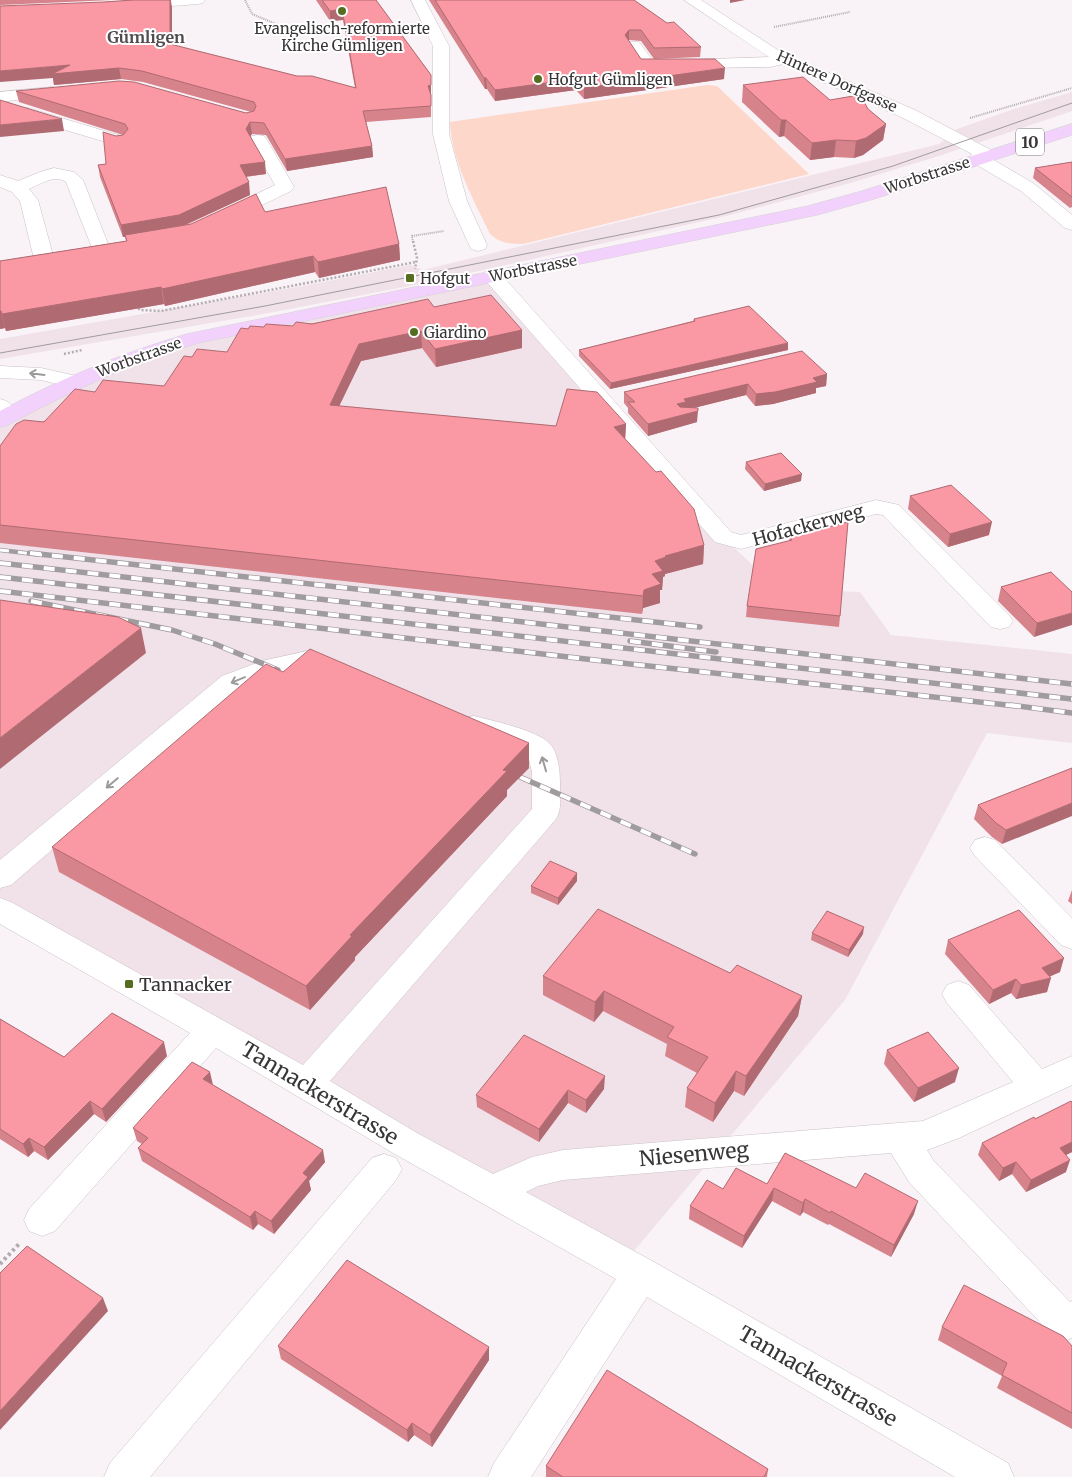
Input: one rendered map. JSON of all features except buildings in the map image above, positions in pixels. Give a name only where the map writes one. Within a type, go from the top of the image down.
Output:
[{"type":"main road","name":"Worbstrasse","points":[[3,413],[127,358],[194,338],[811,211],[868,195],[1072,129]]},
{"type":"street","points":[[116,6],[198,0]]},
{"type":"street","points":[[418,0],[441,46],[441,134],[458,201],[478,245]]},
{"type":"street","name":"Hintere Dorfgasse","points":[[691,0],[785,59],[894,107],[933,127],[1027,187],[1072,224]]},
{"type":"street","points":[[634,45],[648,66],[770,62],[785,59]]},
{"type":"street","points":[[0,97],[65,91]]},
{"type":"street","points":[[0,104],[119,141]]},
{"type":"street","points":[[211,222],[285,187],[258,140]]},
{"type":"street","points":[[18,188],[40,178],[64,174],[70,176],[74,180],[110,248],[82,252]]},
{"type":"street","points":[[0,180],[18,188],[29,200],[45,259]]},
{"type":"street","name":"Hofackerweg","points":[[492,276],[611,398],[723,537],[741,542],[876,507],[891,510],[1000,621]]},
{"type":"street","points":[[0,372],[41,374],[73,382]]},
{"type":"street","points":[[0,877],[231,682],[270,667],[307,659],[350,675]]},
{"type":"street","points":[[307,1084],[546,812],[546,772],[540,750],[516,737],[447,717]]},
{"type":"street","points":[[985,848],[1072,937]]},
{"type":"street","name":"Tannackerstrasse","points":[[0,910],[307,1084],[405,1143],[641,1274],[994,1477]]},
{"type":"street","points":[[958,994],[1036,1086]]},
{"type":"street","points":[[42,1220],[212,1030]]},
{"type":"street","name":"Niesenweg","points":[[492,1192],[532,1172],[563,1165],[852,1141],[901,1140],[923,1136],[947,1128],[1072,1070]]},
{"type":"street","points":[[901,1140],[921,1171],[1070,1324]]},
{"type":"street","points":[[124,1477],[384,1169]]},
{"type":"street","points":[[508,1477],[641,1274]]},
{"type":"path","points":[[245,0],[252,14],[276,24],[283,31],[291,33]]},
{"type":"path","points":[[742,33],[850,12]]},
{"type":"path","points":[[933,127],[1072,88]]},
{"type":"path","points":[[418,274],[414,269],[417,258],[412,236],[469,226]]},
{"type":"path","points":[[135,301],[140,310],[161,310],[416,262]]},
{"type":"shaded area","points":[[707,85],[717,86],[809,174],[523,244],[505,242],[490,234],[459,166],[450,122]]},
{"type":"shaded area","points":[[1072,92],[1072,111],[942,155],[854,182],[726,216],[425,283],[269,313],[0,359],[0,339],[308,285],[410,265],[423,270],[939,144],[957,129],[1014,109]]},
{"type":"shaded area","points":[[492,276],[723,537],[778,589],[860,592],[891,635],[1072,654],[1072,743],[987,733],[845,1000],[623,1264],[0,910],[0,421],[127,359]]},
{"type":"tram line","points":[[0,353],[265,306],[719,215],[893,166],[1072,103]]},
{"type":"railway","points":[[0,550],[42,555]]},
{"type":"railway","points":[[30,553],[700,627]]},
{"type":"railway","points":[[0,563],[1072,684]]},
{"type":"railway","points":[[0,577],[1072,699]]},
{"type":"railway","points":[[0,591],[612,662],[1016,706]]},
{"type":"railway","points":[[31,601],[172,630],[215,644],[278,670]]},
{"type":"railway","points":[[630,641],[716,652]]},
{"type":"railway","points":[[1010,705],[1072,713]]},
{"type":"railway","points":[[520,777],[695,854]]},
{"type":"place","name":"Evangelisch-reformierte Kirche Gümligen","points":[[342,11]]},
{"type":"place","name":"Hofgut Gümligen","points":[[538,79]]},
{"type":"place","name":"Hofgut","points":[[410,278]]},
{"type":"place","name":"Giardino","points":[[414,332]]},
{"type":"place","name":"Tannacker","points":[[129,984]]},
{"type":"district","name":"Gümligen","points":[[146,37]]}]
